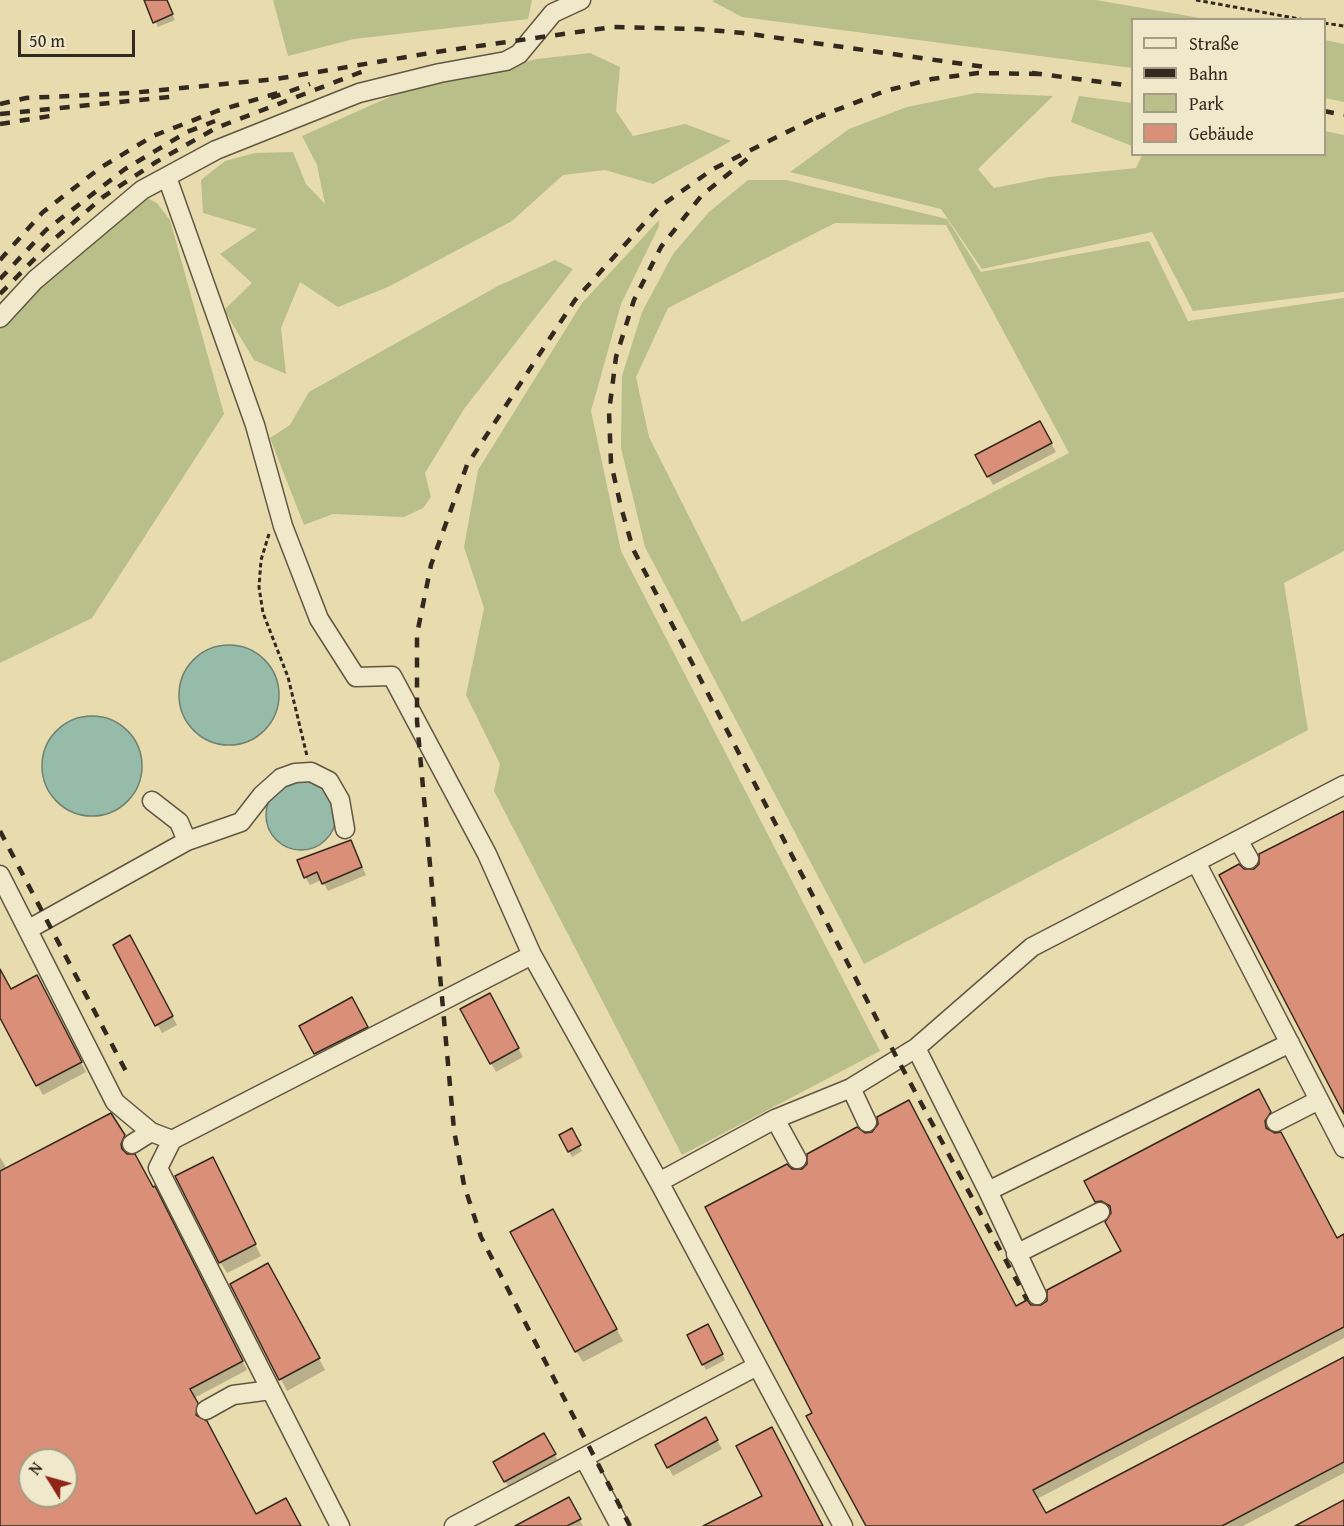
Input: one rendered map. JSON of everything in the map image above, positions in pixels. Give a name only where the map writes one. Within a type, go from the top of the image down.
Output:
[{"type":"lane","points":[[0,318],[35,280],[142,190],[216,150],[359,93],[506,60],[519,54],[553,13],[581,0]]},
{"type":"lane","points":[[167,177],[255,425],[284,526],[319,619],[356,677],[392,676],[487,854],[532,955],[659,1182],[843,1526]]},
{"type":"lane","points":[[29,929],[187,841],[241,822],[262,795],[281,778],[295,773],[311,772],[329,782],[340,800],[345,829]]},
{"type":"lane","points":[[659,1182],[775,1119],[851,1088],[916,1048],[1032,947],[1344,785]]},
{"type":"lane","points":[[152,801],[179,822],[187,841]]},
{"type":"lane","points":[[1238,840],[1249,859]]},
{"type":"lane","points":[[1196,862],[1344,1148]]},
{"type":"lane","points":[[0,875],[115,1102],[151,1132],[171,1140]]},
{"type":"lane","points":[[340,1526],[158,1168],[171,1140],[532,955]]},
{"type":"lane","points":[[988,1191],[1290,1043]]},
{"type":"lane","points":[[916,1048],[1037,1295]]},
{"type":"lane","points":[[851,1088],[867,1122]]},
{"type":"lane","points":[[1276,1122],[1319,1100]]},
{"type":"lane","points":[[775,1119],[797,1159]]},
{"type":"lane","points":[[132,1144],[151,1132]]},
{"type":"lane","points":[[1016,1254],[1100,1212]]},
{"type":"lane","points":[[454,1526],[757,1366]]},
{"type":"lane","points":[[206,1410],[233,1395],[271,1390]]},
{"type":"lane","points":[[584,1458],[620,1526]]},
{"type":"path","points":[[1196,0],[1294,18]]},
{"type":"path","points":[[1326,23],[1344,26]]},
{"type":"path","points":[[272,527],[261,560],[259,587],[268,632],[288,677],[311,772]]},
{"type":"green space","points":[[273,0],[532,0],[528,19],[354,39],[288,56]]},
{"type":"green space","points":[[1096,0],[1200,18],[1131,18],[1131,68],[742,17],[712,1]]},
{"type":"green space","points":[[1326,40],[1344,44],[1344,102],[1326,98]]},
{"type":"green space","points":[[590,53],[620,67],[616,111],[633,136],[685,124],[731,141],[653,184],[605,170],[563,175],[512,221],[388,287],[338,307],[300,282],[281,328],[286,374],[254,360],[224,310],[252,283],[220,254],[257,229],[203,213],[201,180],[225,161],[255,153],[293,152],[306,184],[325,204],[317,165],[302,136],[403,91],[537,59]]},
{"type":"green space","points":[[976,93],[1053,96],[978,169],[994,188],[1049,177],[1136,168],[1142,156],[1326,156],[1326,131],[1344,135],[1344,292],[1193,311],[1152,232],[982,269],[941,209],[790,172],[849,129],[907,107]]},
{"type":"green space","points":[[1079,96],[1131,103],[1131,146],[1071,122]]},
{"type":"green space","points":[[748,180],[786,180],[947,219],[981,272],[1149,241],[1188,321],[1344,298],[1344,551],[1284,583],[1308,730],[864,964],[645,547],[621,448],[622,376],[642,312],[673,254],[709,212]],"holes":[[[835,223],[946,225],[1069,453],[742,622],[649,437],[636,377],[668,308]]]},
{"type":"green space","points":[[147,198],[157,203],[170,220],[224,414],[92,618],[0,663],[0,330],[34,290],[137,203]]},
{"type":"green space","points":[[659,220],[659,226],[621,304],[591,411],[621,551],[880,1051],[682,1155],[494,791],[500,764],[466,695],[484,608],[464,547],[478,470],[582,303]]},
{"type":"green space","points":[[555,260],[573,269],[464,409],[425,473],[431,497],[423,508],[404,517],[333,514],[304,525],[270,438],[290,425],[309,392],[498,286]]},
{"type":"shaded area","points":[[229,645],[248,649],[264,660],[275,676],[279,695],[275,714],[264,730],[248,741],[229,745],[210,741],[194,730],[183,714],[179,695],[183,676],[194,660],[210,649]]},
{"type":"shaded area","points":[[92,716],[111,720],[127,731],[138,747],[142,766],[138,785],[127,801],[111,812],[92,816],[73,812],[57,801],[46,785],[42,766],[46,747],[57,731],[73,720]]},
{"type":"shaded area","points":[[301,780],[314,783],[326,790],[333,802],[336,815],[333,828],[326,840],[314,847],[301,850],[288,847],[276,840],[269,828],[266,815],[269,802],[276,790],[288,783]]},
{"type":"building","points":[[144,0],[167,0],[173,14],[153,23]]},
{"type":"building","points":[[1040,421],[1052,443],[987,477],[975,455]]},
{"type":"building","points":[[1344,811],[1344,1114],[1219,875],[1239,864],[1244,869],[1254,869],[1259,864],[1259,854]]},
{"type":"building","points":[[351,840],[362,867],[322,884],[317,872],[304,878],[297,860]]},
{"type":"building","points":[[130,935],[173,1016],[155,1026],[113,945]]},
{"type":"building","points":[[0,969],[11,989],[37,975],[82,1062],[36,1086],[0,1018]]},
{"type":"building","points":[[490,993],[519,1048],[490,1064],[460,1009]]},
{"type":"building","points":[[352,997],[368,1027],[314,1054],[299,1026]]},
{"type":"building","points":[[1259,1089],[1271,1112],[1265,1121],[1266,1128],[1275,1133],[1281,1132],[1337,1238],[1344,1234],[1344,1327],[1033,1490],[1046,1513],[1344,1357],[1344,1462],[1222,1526],[866,1526],[806,1416],[812,1413],[705,1207],[787,1164],[792,1169],[802,1169],[807,1164],[807,1154],[857,1127],[865,1133],[872,1132],[878,1124],[877,1117],[909,1100],[1016,1306],[1027,1300],[1031,1305],[1041,1305],[1047,1301],[1047,1290],[1121,1251],[1105,1222],[1111,1213],[1110,1206],[1101,1201],[1095,1202],[1084,1181]]},
{"type":"building","points":[[111,1113],[125,1135],[121,1144],[122,1149],[127,1154],[135,1154],[153,1187],[155,1186],[243,1361],[190,1389],[198,1403],[196,1415],[207,1421],[256,1514],[286,1498],[301,1526],[0,1526],[0,1171]]},
{"type":"building","points":[[572,1128],[581,1145],[568,1152],[559,1135]]},
{"type":"building","points":[[213,1157],[256,1244],[219,1263],[175,1176]]},
{"type":"building","points":[[553,1209],[617,1329],[575,1352],[510,1232]]},
{"type":"building","points":[[268,1263],[320,1358],[279,1380],[230,1284]]},
{"type":"building","points":[[708,1324],[723,1354],[702,1365],[687,1335]]},
{"type":"building","points":[[706,1417],[718,1440],[667,1468],[655,1445]]},
{"type":"building","points":[[772,1427],[823,1526],[703,1526],[762,1496],[736,1446]]},
{"type":"building","points":[[544,1433],[556,1454],[504,1482],[493,1462]]},
{"type":"building","points":[[569,1497],[581,1519],[567,1526],[515,1526]]},
{"type":"building","points":[[1344,1500],[1344,1526],[1295,1526]]},
{"type":"railway","points":[[0,104],[26,98],[130,93],[276,79],[436,52],[613,27],[698,29],[743,33],[985,67]]},
{"type":"railway","points":[[0,294],[52,241],[103,197],[156,162],[216,128],[369,69]]},
{"type":"railway","points":[[816,118],[885,91],[932,79],[978,73],[1039,74]]},
{"type":"railway","points":[[1032,73],[1131,86]]},
{"type":"railway","points":[[271,98],[310,84]]},
{"type":"railway","points":[[0,260],[43,212],[100,168],[153,136],[217,111],[278,93]]},
{"type":"railway","points":[[0,114],[170,97]]},
{"type":"railway","points":[[1326,111],[1344,115]]},
{"type":"railway","points":[[630,1526],[481,1237],[464,1185],[454,1130],[417,721],[417,634],[431,565],[467,465],[575,300],[658,208],[713,169],[823,114]]},
{"type":"railway","points":[[0,124],[50,116]]},
{"type":"railway","points":[[0,279],[46,230],[125,169],[187,132],[215,121]]},
{"type":"railway","points":[[747,159],[702,195],[661,247],[634,300],[616,357],[609,412],[611,463],[621,507],[633,549],[898,1060],[1027,1300]]},
{"type":"railway","points":[[0,831],[130,1079]]}]
